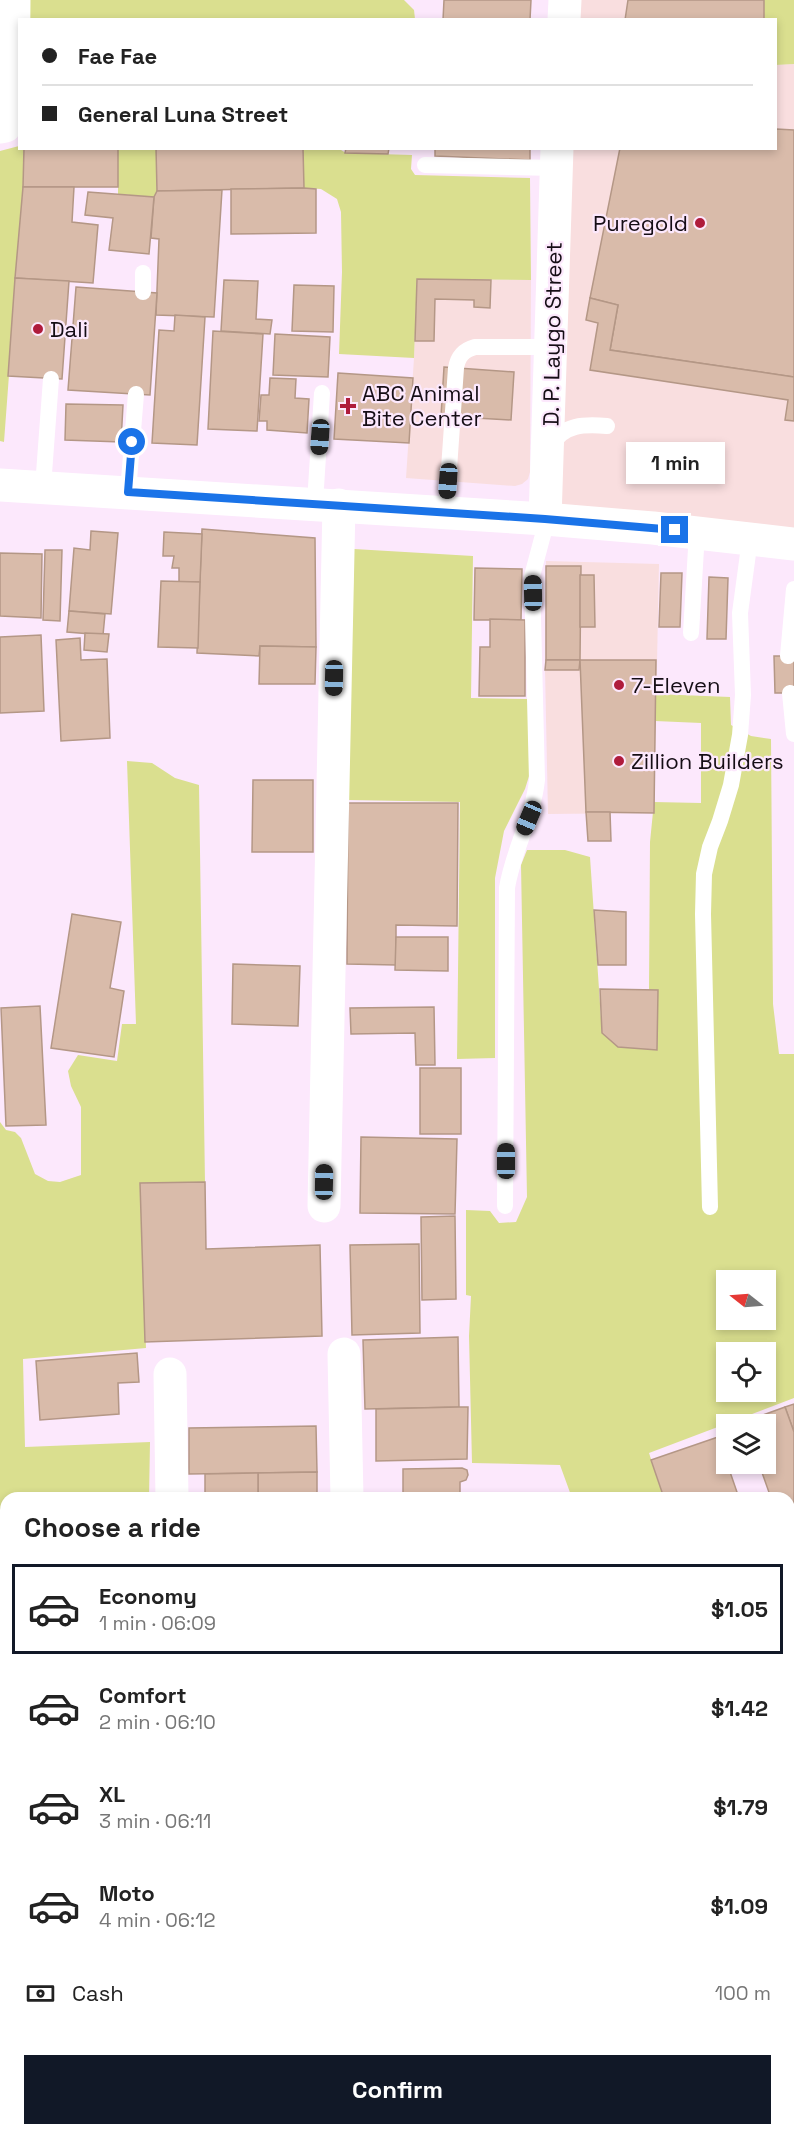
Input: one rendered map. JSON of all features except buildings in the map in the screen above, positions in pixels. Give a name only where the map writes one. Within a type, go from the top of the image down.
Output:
[{"type":"main road","points":[[0,127],[5,126],[12,114],[14,0]]},
{"type":"main road","points":[[564,18],[565,0]]},
{"type":"main road","name":"D. P. Laygo Street","points":[[545,519],[557,158]]},
{"type":"main road","points":[[0,485],[545,519],[697,532],[794,544]]},
{"type":"main road","points":[[324,1206],[327,504]]},
{"type":"main road","points":[[344,1354],[347,1492]]},
{"type":"main road","points":[[170,1374],[172,1492]]},
{"type":"lane","points":[[425,165],[557,158]]},
{"type":"lane","points":[[143,273],[143,292]]},
{"type":"lane","points":[[446,512],[456,368],[460,356],[468,349],[475,347],[551,347]]},
{"type":"lane","points":[[43,487],[51,378]]},
{"type":"lane","points":[[322,393],[327,504]]},
{"type":"lane","points":[[128,492],[136,394]]},
{"type":"lane","points":[[549,449],[555,438],[565,430],[576,426],[607,426]]},
{"type":"lane","points":[[505,1206],[507,888],[514,855],[534,805],[537,780],[532,576],[545,519]]},
{"type":"lane","points":[[691,633],[697,532]]},
{"type":"lane","points":[[710,1207],[704,874],[710,847],[731,785],[740,735],[743,695],[740,613],[750,539]]},
{"type":"lane","points":[[788,656],[794,589]]},
{"type":"lane","points":[[790,693],[794,734]]},
{"type":"shaded area","points":[[569,0],[764,0],[764,18],[568,18]]},
{"type":"shaded area","points":[[794,64],[794,542],[547,518],[561,150],[777,150],[777,65]]},
{"type":"shaded area","points":[[417,279],[531,280],[530,472],[528,479],[522,484],[515,486],[406,478]]},
{"type":"shaded area","points":[[546,561],[659,564],[654,813],[548,814],[545,670]]},
{"type":"green space","points":[[26,0],[404,0],[414,10],[415,18],[26,18]]},
{"type":"green space","points":[[764,0],[794,0],[794,64],[777,65],[777,18],[764,18]]},
{"type":"green space","points":[[18,146],[18,150],[24,150],[4,442],[0,441],[0,151]]},
{"type":"green space","points":[[118,150],[156,150],[157,191],[154,197],[118,194]]},
{"type":"green space","points":[[303,150],[412,155],[411,169],[415,175],[530,178],[531,280],[417,279],[414,358],[339,354],[342,272],[341,212],[337,199],[321,189],[304,188]]},
{"type":"green space","points":[[354,549],[473,556],[471,698],[529,699],[530,773],[525,789],[504,831],[495,878],[495,1058],[457,1059],[460,802],[348,800]]},
{"type":"green space","points":[[656,694],[730,697],[731,725],[751,736],[771,739],[773,1004],[779,1054],[794,1054],[794,1398],[752,1414],[716,1414],[716,1428],[649,1453],[662,1492],[570,1492],[560,1465],[472,1463],[469,1336],[471,1296],[466,1295],[466,1210],[490,1211],[499,1223],[516,1222],[527,1197],[521,865],[527,850],[565,850],[590,857],[602,1033],[618,1047],[657,1050],[658,990],[649,990],[650,842],[654,802],[701,803],[701,723],[655,721]]},
{"type":"green space","points":[[127,761],[152,763],[175,778],[199,785],[205,1182],[140,1183],[146,1348],[23,1359],[25,1447],[150,1442],[149,1492],[0,1492],[0,1122],[6,1130],[15,1132],[21,1138],[35,1174],[48,1181],[60,1182],[81,1175],[81,1107],[71,1086],[68,1071],[78,1055],[117,1061],[122,1024],[136,1024]]},
{"type":"place","name":"Puregold","points":[[700,223]]},
{"type":"place","name":"Dali","points":[[38,329]]},
{"type":"place","name":"ABC Animal Bite Center","points":[[348,406]]},
{"type":"place","name":"7-Eleven","points":[[619,685]]},
{"type":"place","name":"Zillion Builders","points":[[619,761]]},
{"type":"route","points":[[132,442],[128,492],[315,503],[675,530]]}]
